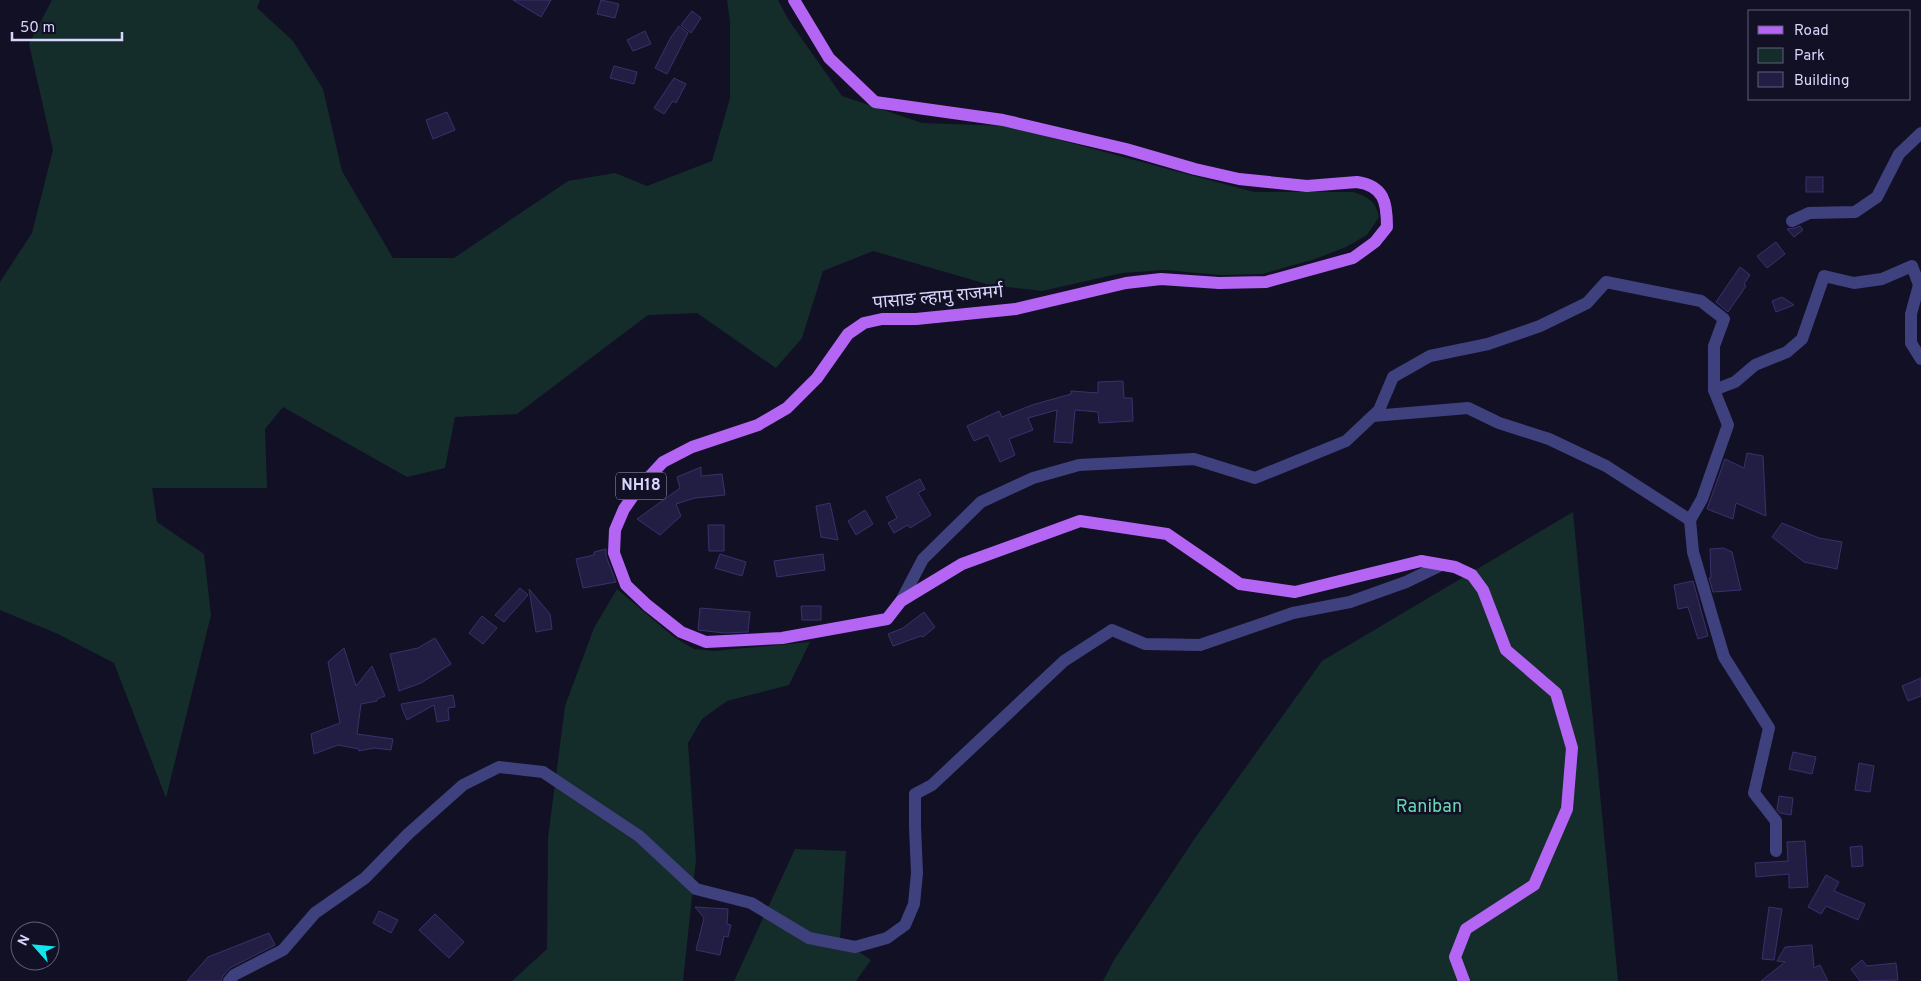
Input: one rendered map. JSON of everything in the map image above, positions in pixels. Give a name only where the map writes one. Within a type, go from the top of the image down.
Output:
[{"type":"main road","name":"पासाङ ल्हामु राजमर्ग","points":[[794,0],[829,58],[875,102],[1003,120],[1126,149],[1239,179],[1307,186],[1364,183],[1372,185],[1386,200],[1387,227],[1376,242],[1353,258],[1266,282],[1219,283],[1161,279],[1126,283],[1016,309],[916,320],[882,319],[864,323],[848,334],[817,378],[787,408],[758,425],[692,447],[662,462],[638,489],[624,509],[614,530],[614,552],[626,585],[647,605],[681,632],[706,642],[782,638],[887,618],[901,601],[962,564],[1080,521],[1168,534],[1240,584],[1295,592],[1420,561],[1439,566],[1455,567],[1465,571],[1479,582],[1506,650],[1556,693],[1572,748],[1567,809],[1534,885],[1466,929],[1455,957],[1464,981]]},
{"type":"street","points":[[1792,221],[1809,213],[1855,212],[1877,197],[1898,154],[1921,133]]},
{"type":"street","points":[[1714,390],[1735,382],[1755,365],[1787,352],[1802,339],[1824,276],[1854,283],[1882,279],[1912,266],[1919,285],[1911,314],[1911,343],[1921,359]]},
{"type":"street","points":[[901,601],[923,559],[981,502],[1033,478],[1079,465],[1194,459],[1255,478],[1346,441],[1379,410],[1393,377],[1430,356],[1488,344],[1540,326],[1587,302],[1606,282],[1701,301],[1724,319],[1714,346],[1714,390],[1728,425],[1702,499],[1690,520],[1693,552],[1724,656],[1769,728],[1754,793],[1776,821],[1776,851]]},
{"type":"street","points":[[1373,416],[1468,408],[1499,424],[1549,439],[1606,466],[1690,520]]},
{"type":"street","points":[[229,981],[234,976],[283,950],[315,913],[365,878],[408,834],[463,785],[499,767],[543,772],[639,836],[696,889],[751,903],[809,938],[854,948],[887,938],[905,925],[914,904],[917,872],[915,794],[932,785],[1064,661],[1112,630],[1144,644],[1200,645],[1293,613],[1350,602],[1406,582],[1439,566]]},
{"type":"green space","points":[[52,0],[260,0],[257,8],[293,41],[323,89],[342,171],[393,258],[454,258],[568,181],[615,173],[647,186],[712,161],[730,98],[730,21],[727,0],[778,0],[788,19],[842,96],[922,123],[1008,126],[1254,192],[1353,192],[1370,200],[1376,207],[1379,217],[1367,235],[1346,247],[1315,259],[1262,274],[1220,275],[1165,270],[1122,273],[1042,291],[990,285],[873,251],[823,271],[802,338],[776,368],[697,313],[648,315],[517,414],[455,417],[445,468],[407,477],[283,407],[265,429],[267,488],[152,488],[157,522],[204,554],[211,615],[166,798],[114,663],[58,634],[0,610],[0,282],[32,233],[53,150],[29,44]]},
{"type":"green space","name":"Raniban","points":[[1573,512],[1618,981],[1103,981],[1114,960],[1195,838],[1322,661]]},
{"type":"green space","points":[[617,589],[674,637],[694,649],[714,651],[810,642],[789,685],[727,701],[702,719],[688,743],[696,859],[683,981],[512,981],[547,949],[548,838],[565,706],[594,628]]},
{"type":"green space","points":[[795,849],[846,851],[840,939],[871,960],[856,981],[734,981]]},
{"type":"building","points":[[513,0],[551,0],[541,17]]},
{"type":"building","points":[[601,0],[619,4],[615,18],[597,14]]},
{"type":"building","points":[[692,11],[701,18],[691,33],[681,25]]},
{"type":"building","points":[[679,26],[688,33],[667,74],[655,68]]},
{"type":"building","points":[[645,31],[651,44],[633,51],[627,40]]},
{"type":"building","points":[[614,66],[637,72],[634,84],[610,78]]},
{"type":"building","points":[[674,78],[686,84],[676,103],[673,101],[664,114],[654,108]]},
{"type":"building","points":[[447,112],[455,130],[433,139],[426,120]]},
{"type":"building","points":[[1806,177],[1823,177],[1823,192],[1806,192]]},
{"type":"building","points":[[1800,226],[1803,230],[1794,237],[1787,229],[1795,228]]},
{"type":"building","points":[[1776,242],[1785,254],[1767,268],[1757,256]]},
{"type":"building","points":[[1740,267],[1750,275],[1744,284],[1746,286],[1728,312],[1716,302]]},
{"type":"building","points":[[1782,297],[1794,305],[1776,312],[1772,301]]},
{"type":"building","points":[[1123,381],[1124,398],[1132,398],[1133,421],[1099,423],[1098,412],[1075,410],[1072,443],[1054,442],[1057,410],[1028,418],[1033,430],[1009,439],[1015,455],[1000,462],[988,435],[974,441],[967,426],[999,411],[1002,417],[1032,405],[1071,394],[1071,391],[1098,393],[1098,382]]},
{"type":"building","points":[[1747,453],[1763,456],[1766,516],[1736,503],[1733,519],[1707,509],[1725,459],[1744,468]]},
{"type":"building","points":[[701,467],[701,476],[722,474],[725,495],[695,498],[676,504],[681,516],[660,535],[637,519],[680,488],[677,477]]},
{"type":"building","points":[[920,479],[925,489],[918,493],[931,515],[910,528],[908,525],[894,533],[888,523],[897,518],[886,497]]},
{"type":"building","points":[[830,503],[838,540],[821,537],[816,506]]},
{"type":"building","points":[[865,510],[873,524],[856,535],[848,521]]},
{"type":"building","points":[[1782,523],[1819,538],[1842,542],[1837,569],[1804,562],[1772,537]]},
{"type":"building","points":[[708,525],[724,525],[724,551],[709,551]]},
{"type":"building","points":[[1723,548],[1732,552],[1741,590],[1713,592],[1709,578],[1711,578],[1710,549]]},
{"type":"building","points":[[606,549],[606,556],[616,582],[583,588],[576,559],[594,555],[594,552]]},
{"type":"building","points":[[720,554],[746,562],[742,576],[715,568]]},
{"type":"building","points":[[823,554],[825,570],[777,577],[774,561]]},
{"type":"building","points":[[1693,581],[1708,636],[1698,639],[1688,607],[1678,609],[1674,585]]},
{"type":"building","points":[[520,588],[528,595],[504,622],[495,615]]},
{"type":"building","points":[[529,589],[550,614],[552,629],[536,632]]},
{"type":"building","points":[[801,606],[821,606],[821,620],[802,620]]},
{"type":"building","points":[[700,608],[750,612],[748,632],[724,633],[698,630]]},
{"type":"building","points":[[924,612],[935,627],[923,637],[921,636],[893,646],[888,634],[903,628]]},
{"type":"building","points":[[482,616],[497,628],[483,644],[469,633]]},
{"type":"building","points":[[435,638],[451,664],[421,683],[399,691],[390,654],[418,648]]},
{"type":"building","points":[[344,648],[356,686],[372,666],[385,696],[377,699],[377,701],[361,704],[357,734],[393,739],[391,750],[374,748],[359,751],[359,749],[338,745],[314,754],[311,734],[340,723],[328,662]]},
{"type":"building","points":[[1921,678],[1921,696],[1908,701],[1902,686]]},
{"type":"building","points":[[453,695],[455,707],[448,708],[449,720],[437,722],[434,705],[407,720],[401,704]]},
{"type":"building","points":[[1793,752],[1816,757],[1812,774],[1789,769]]},
{"type":"building","points":[[1859,763],[1874,766],[1870,792],[1855,790]]},
{"type":"building","points":[[1779,796],[1793,798],[1791,815],[1780,813],[1777,810]]},
{"type":"building","points":[[1805,841],[1808,887],[1789,888],[1789,874],[1756,877],[1755,863],[1788,861],[1787,842]]},
{"type":"building","points":[[1862,846],[1863,866],[1852,867],[1850,847]]},
{"type":"building","points":[[1826,875],[1839,882],[1834,891],[1865,904],[1858,920],[1826,906],[1821,914],[1808,907]]},
{"type":"building","points":[[695,907],[728,909],[727,924],[731,925],[728,937],[724,936],[720,955],[696,950],[704,918]]},
{"type":"building","points":[[1769,907],[1782,909],[1774,960],[1762,959]]},
{"type":"building","points":[[379,911],[398,920],[391,933],[373,923]]},
{"type":"building","points":[[435,914],[464,942],[449,958],[419,930]]},
{"type":"building","points":[[269,933],[275,945],[230,968],[221,981],[187,981],[208,957]]},
{"type":"building","points":[[1812,945],[1814,968],[1820,965],[1828,981],[1761,981],[1785,962],[1777,961],[1785,947]]},
{"type":"building","points":[[1862,960],[1867,966],[1896,963],[1898,980],[1860,981],[1851,969]]}]
